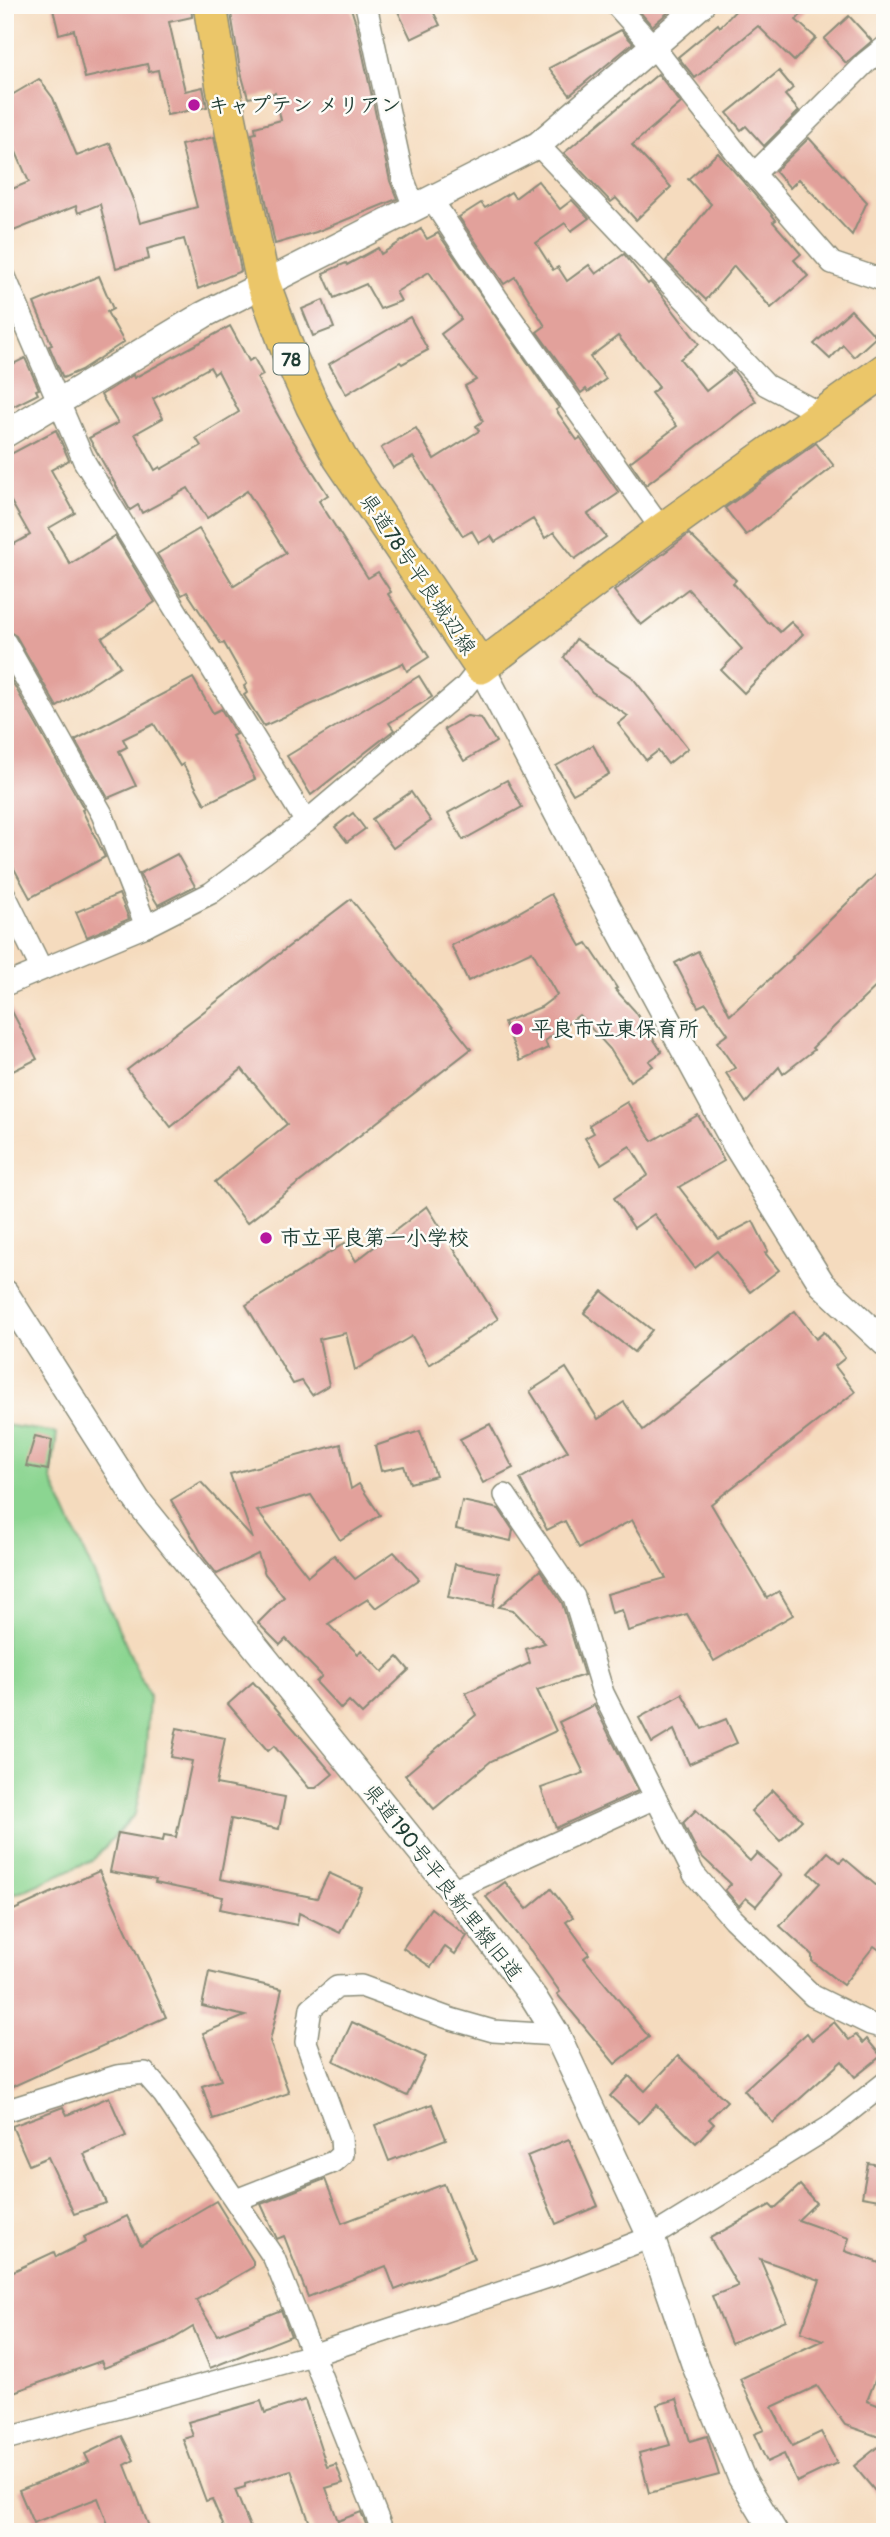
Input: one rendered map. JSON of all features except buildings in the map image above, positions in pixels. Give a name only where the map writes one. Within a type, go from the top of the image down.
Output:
[{"type":"main road","name":"県道78号平良城辺線","points":[[210,5],[223,87],[263,284],[301,381],[340,458],[481,667],[662,530],[885,370]]},
{"type":"street","points":[[366,5],[402,178],[497,298],[662,530]]},
{"type":"street","points":[[616,5],[652,45],[754,174],[832,263],[885,281]]},
{"type":"street","points":[[5,435],[203,315],[538,145],[701,5]]},
{"type":"street","points":[[754,174],[865,63],[885,47]]},
{"type":"street","points":[[538,145],[766,385],[821,414]]},
{"type":"street","points":[[5,277],[58,403],[107,502],[167,594],[306,822]]},
{"type":"street","points":[[5,642],[102,814],[146,926]]},
{"type":"street","points":[[5,985],[41,968],[87,953],[211,893],[306,822],[464,688],[481,667],[736,1145],[822,1284],[885,1343]]},
{"type":"street","points":[[5,895],[41,968]]},
{"type":"street","name":"県道190号平良新里線旧道","points":[[5,1293],[13,1325],[137,1500],[452,1889],[534,1998],[557,2035],[651,2237],[695,2365],[741,2477],[774,2532]]},
{"type":"street","points":[[505,1495],[574,1597],[603,1693],[694,1874],[733,1919],[813,1996],[870,2024],[885,2028]]},
{"type":"street","points":[[452,1889],[655,1798]]},
{"type":"street","points":[[236,2200],[333,2162],[342,2154],[341,2138],[306,2042],[311,2008],[337,1987],[361,1986],[451,2020],[493,2031],[557,2035]]},
{"type":"street","points":[[5,2111],[117,2076],[145,2073],[164,2095],[274,2258],[383,2532]]},
{"type":"street","points":[[5,2440],[312,2355],[551,2276],[651,2237],[828,2128],[885,2083]]},
{"type":"green space","points":[[5,1425],[57,1433],[51,1479],[149,1696],[145,1767],[135,1814],[94,1859],[21,1892],[5,1894]]},
{"type":"place","name":"キャプテン メリアン","points":[[194,105]]},
{"type":"place","name":"平良市立東保育所","points":[[517,1029]]},
{"type":"place","name":"市立平良第一小学校","points":[[266,1238]]}]
